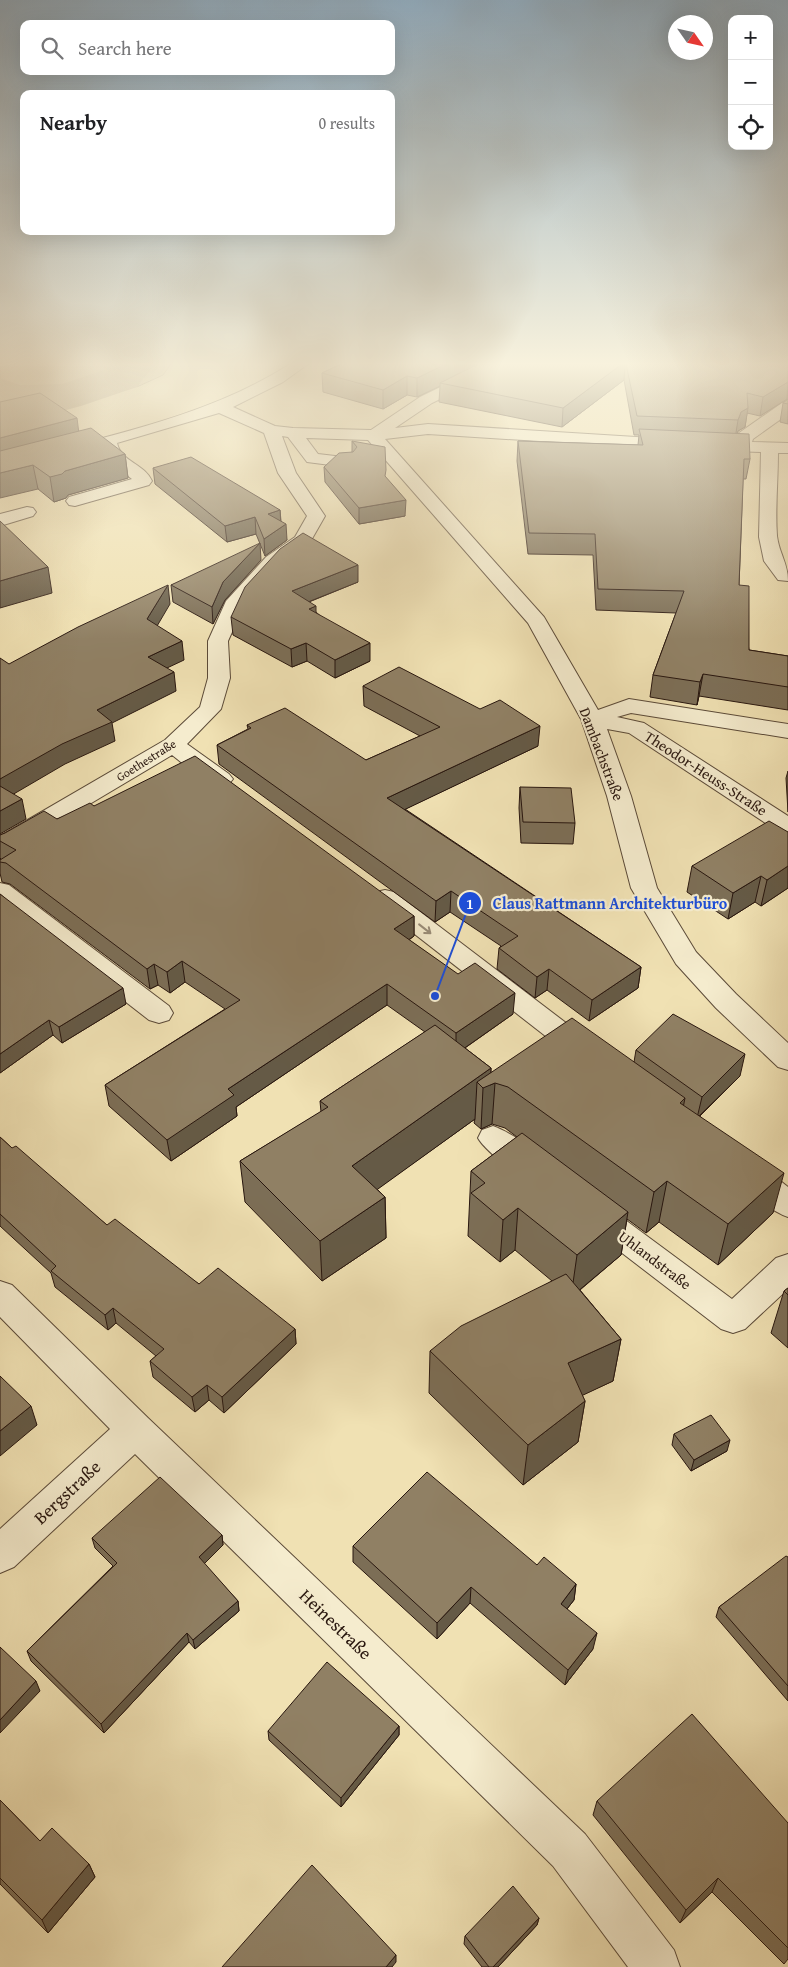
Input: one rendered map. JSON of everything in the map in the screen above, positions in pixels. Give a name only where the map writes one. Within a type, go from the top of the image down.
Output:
[{"type":"street","points":[[0,470],[53,456]]},
{"type":"street","points":[[75,501],[143,481],[142,478],[113,456]]},
{"type":"street","name":"Goethestraße","points":[[0,847],[173,745],[210,709],[219,678],[218,641],[236,601],[273,561],[302,540],[316,516],[288,473],[281,456]]},
{"type":"street","points":[[311,456],[313,458],[346,462]]},
{"type":"street","name":"Dambachstraße","points":[[387,456],[392,464],[537,621],[592,719],[619,796],[644,888],[686,958],[726,1001],[788,1060]]},
{"type":"street","points":[[770,456],[768,537],[774,561],[784,576]]},
{"type":"street","points":[[0,520],[27,512]]},
{"type":"street","points":[[592,719],[629,706],[788,731]]},
{"type":"street","name":"Theodor-Heuss-Straße","points":[[592,719],[636,728],[788,827]]},
{"type":"street","points":[[173,745],[238,792]]},
{"type":"street","points":[[367,885],[601,1065]]},
{"type":"street","points":[[0,891],[159,1013]]},
{"type":"street","name":"Uhlandstraße","points":[[493,1138],[733,1320],[788,1268]]},
{"type":"street","points":[[726,1157],[788,1204]]},
{"type":"street","name":"Heinestraße","points":[[0,1295],[135,1430],[569,1850],[657,1967]]},
{"type":"street","name":"Bergstraße","points":[[0,1554],[135,1430]]},
{"type":"building","points":[[0,456],[119,456],[50,477],[33,465],[0,473]]},
{"type":"building","points":[[336,456],[385,456],[385,476],[406,500],[359,508],[324,467]]},
{"type":"building","points":[[520,456],[750,456],[750,459],[744,459],[739,585],[749,586],[749,650],[788,656],[788,687],[703,674],[700,682],[653,675],[684,591],[598,589],[595,534],[529,533]]},
{"type":"building","points":[[191,457],[280,510],[268,514],[286,524],[264,539],[255,517],[225,526],[153,468]]},
{"type":"building","points":[[0,521],[48,567],[0,581]]},
{"type":"building","points":[[303,533],[358,565],[292,591],[316,606],[309,609],[370,643],[335,660],[306,643],[291,649],[231,617],[245,587],[280,549]]},
{"type":"building","points":[[260,543],[223,582],[212,607],[171,585]]},
{"type":"building","points":[[168,585],[147,619],[182,641],[148,657],[174,672],[97,710],[112,722],[62,744],[0,779],[0,658],[9,664],[78,627]]},
{"type":"building","points":[[399,667],[480,709],[500,700],[540,726],[387,798],[641,967],[592,1000],[549,969],[537,977],[499,948],[518,936],[451,891],[436,901],[217,745],[251,728],[247,725],[285,708],[366,760],[440,727],[363,686]]},
{"type":"building","points":[[195,756],[414,916],[394,929],[458,974],[475,963],[515,993],[456,1033],[387,984],[228,1089],[234,1095],[167,1140],[105,1085],[240,1000],[182,961],[167,972],[154,964],[147,969],[6,863],[0,862],[0,860],[16,850],[0,841],[0,835],[44,811],[57,819],[90,803],[94,806]]},
{"type":"building","points":[[0,786],[22,799],[0,811]]},
{"type":"building","points":[[520,787],[571,788],[575,823],[523,822]]},
{"type":"building","points":[[769,821],[788,832],[788,866],[767,880],[761,876],[733,893],[692,866]]},
{"type":"building","points":[[0,894],[123,988],[59,1027],[49,1020],[0,1054]]},
{"type":"building","points":[[673,1014],[745,1054],[702,1097],[636,1050]]},
{"type":"building","points":[[572,1018],[685,1098],[680,1103],[784,1173],[728,1224],[667,1181],[654,1192],[508,1087],[495,1083],[483,1088],[477,1082]]},
{"type":"building","points":[[435,1025],[491,1068],[352,1166],[385,1197],[320,1241],[240,1161],[328,1107],[320,1101]]},
{"type":"building","points":[[522,1133],[628,1212],[577,1255],[518,1208],[503,1220],[471,1193],[485,1183],[471,1171]]},
{"type":"building","points":[[0,1137],[12,1148],[16,1146],[107,1225],[115,1219],[199,1284],[218,1268],[295,1329],[222,1397],[207,1385],[192,1397],[150,1361],[164,1349],[113,1308],[105,1315],[51,1271],[56,1266],[0,1214]]},
{"type":"building","points":[[566,1274],[621,1339],[568,1363],[585,1401],[528,1445],[430,1351],[461,1326]]},
{"type":"building","points":[[0,1376],[31,1406],[0,1431]]},
{"type":"building","points":[[711,1415],[730,1440],[694,1460],[674,1434]]},
{"type":"building","points":[[427,1472],[537,1565],[544,1557],[576,1584],[561,1604],[597,1633],[568,1670],[471,1587],[437,1623],[353,1546]]},
{"type":"building","points":[[160,1477],[222,1535],[199,1557],[238,1601],[193,1640],[187,1633],[101,1724],[27,1651],[117,1563],[92,1538]]},
{"type":"building","points":[[786,1556],[788,1557],[788,1686],[719,1607]]},
{"type":"building","points":[[0,1647],[36,1681],[0,1720]]},
{"type":"building","points":[[327,1662],[399,1726],[341,1798],[268,1731]]},
{"type":"building","points":[[692,1714],[788,1823],[788,1948],[718,1878],[686,1910],[597,1801]]},
{"type":"building","points":[[0,1800],[40,1841],[52,1828],[89,1864],[42,1920],[0,1878]]},
{"type":"building","points":[[312,1865],[396,1955],[386,1967],[222,1967]]},
{"type":"building","points":[[513,1886],[539,1918],[493,1967],[489,1967],[465,1936]]},
{"type":"place","name":"Claus Rattmann Architekturbüro","points":[[435,996]]}]
